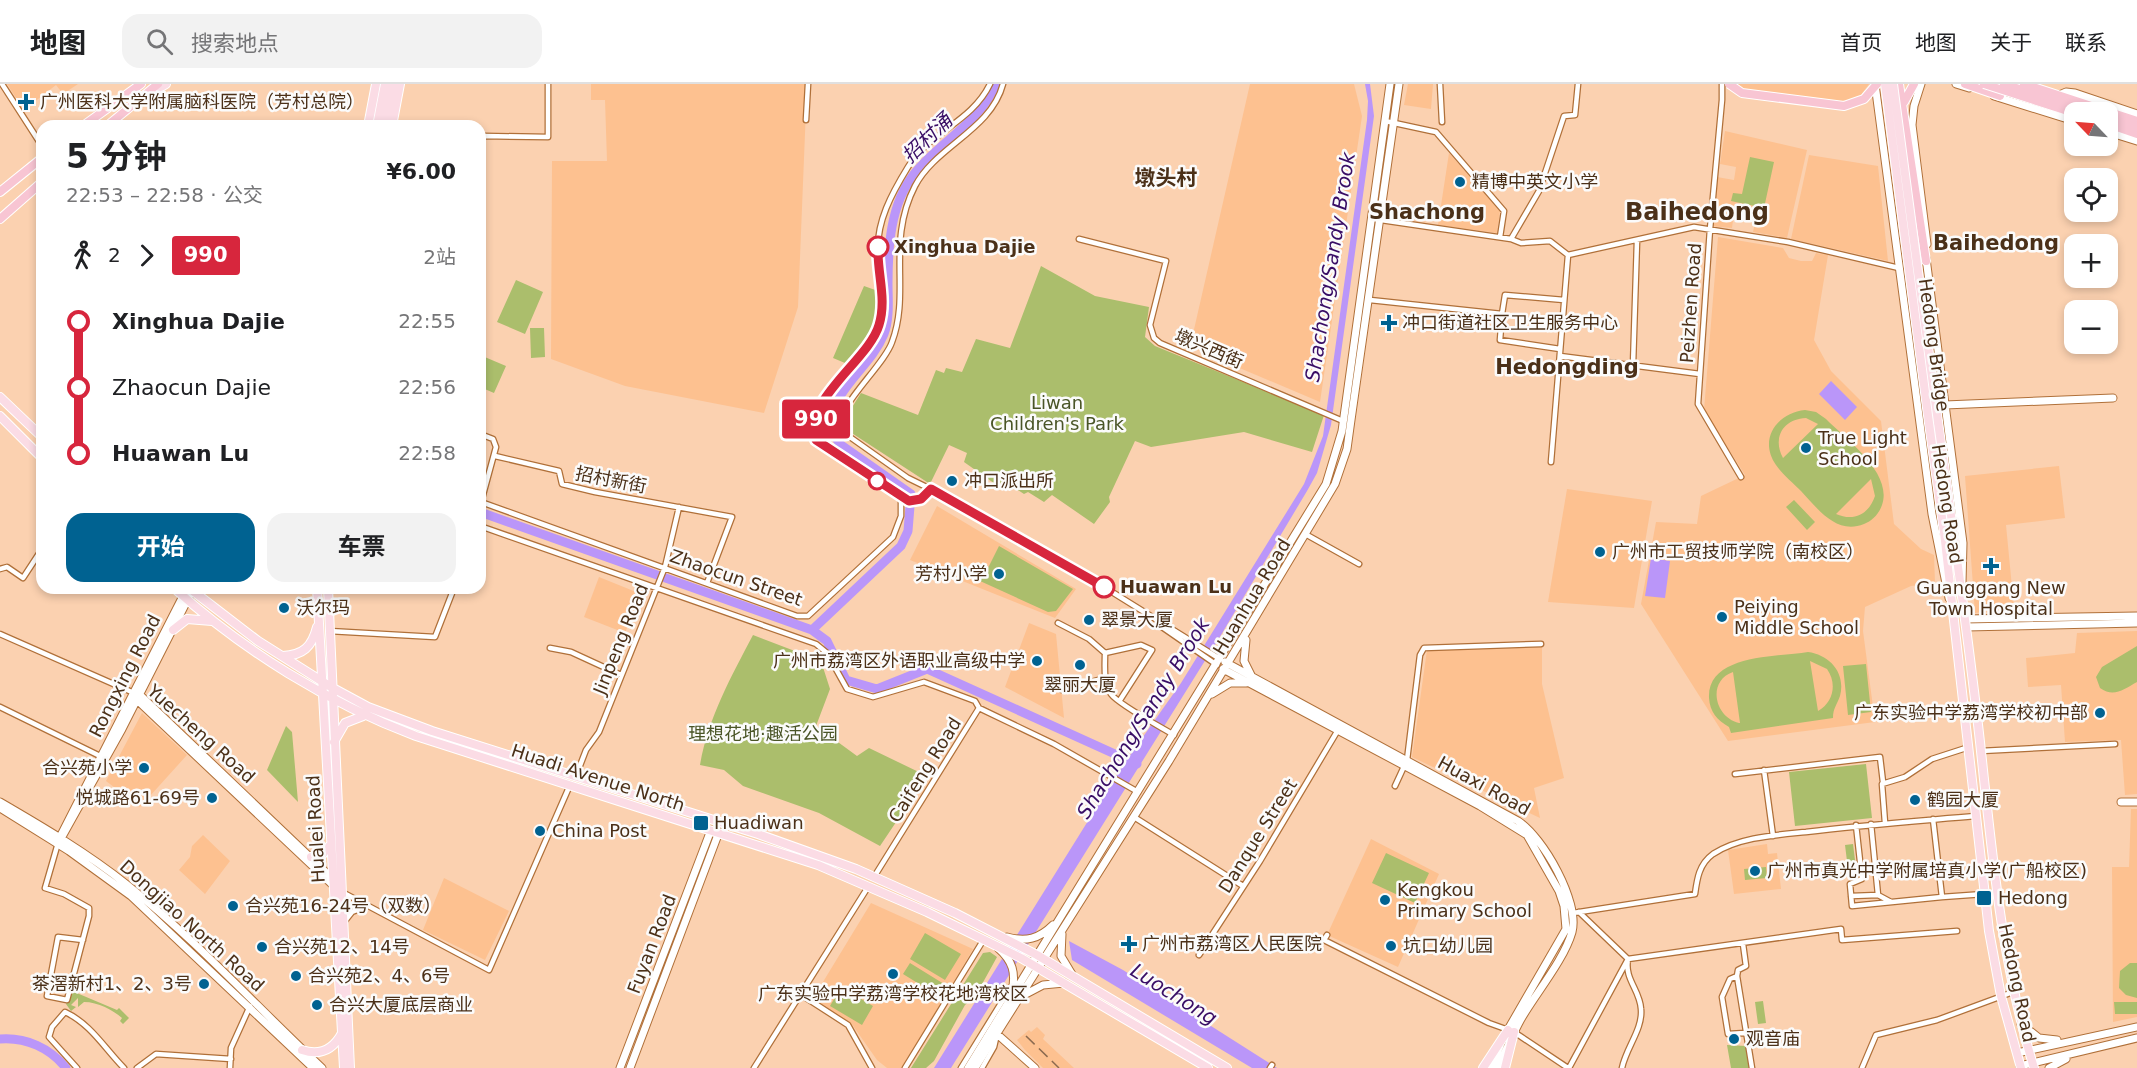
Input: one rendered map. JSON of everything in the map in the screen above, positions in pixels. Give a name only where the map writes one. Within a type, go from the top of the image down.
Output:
[{"type":"highway","points":[[91,120],[141,84]]},
{"type":"highway","points":[[115,120],[158,84]]},
{"type":"highway","points":[[1729,84],[1742,93],[1840,106],[1860,101],[1876,84]]},
{"type":"highway","points":[[1899,84],[1926,261]]},
{"type":"highway","points":[[1903,115],[1905,98],[1914,84]]},
{"type":"highway","points":[[1965,84],[2011,99],[2061,109]]},
{"type":"highway","points":[[1984,84],[2064,110]]},
{"type":"highway","points":[[2005,84],[2064,103]]},
{"type":"highway","points":[[2024,84],[2137,121]]},
{"type":"highway","points":[[2118,121],[2137,128]]},
{"type":"highway","points":[[2118,127],[2137,134]]},
{"type":"highway","points":[[0,192],[36,163]]},
{"type":"highway","points":[[0,219],[36,187]]},
{"type":"main road","points":[[122,96],[133,84]]},
{"type":"main road","points":[[135,104],[166,84]]},
{"type":"main road","points":[[369,120],[376,84]]},
{"type":"main road","points":[[378,120],[385,84]]},
{"type":"main road","points":[[386,120],[392,84]]},
{"type":"main road","points":[[393,120],[400,84]]},
{"type":"main road","name":"Hedong Bridge","points":[[1885,84],[1951,610]]},
{"type":"main road","name":"Hedong Bridge","points":[[1893,84],[1962,589]]},
{"type":"main road","points":[[0,397],[36,432]]},
{"type":"main road","points":[[0,416],[36,452]]},
{"type":"main road","name":"Hedong Road","points":[[1962,589],[2001,926],[2013,992],[2033,1065]]},
{"type":"main road","name":"Huadi Avenue North","points":[[181,594],[214,621],[323,694],[363,716],[416,736],[818,865],[1021,958],[1069,984],[1208,1068]]},
{"type":"main road","name":"Huadi Avenue North","points":[[196,594],[234,624],[331,687],[395,718],[758,834],[874,877],[1041,957],[1227,1068]]},
{"type":"main road","name":"Hualei Road","points":[[317,594],[332,843],[343,925],[350,1068]]},
{"type":"main road","name":"Hualei Road","points":[[328,594],[344,1068]]},
{"type":"main road","name":"Hedong Road","points":[[1951,610],[1984,894],[2001,996],[2021,1067]]},
{"type":"main road","points":[[173,630],[187,619],[214,621]]},
{"type":"main road","points":[[283,656],[297,655],[310,645],[318,620]]},
{"type":"main road","points":[[334,743],[345,723],[363,716]]},
{"type":"main road","points":[[310,857],[322,855],[332,843]]},
{"type":"main road","points":[[1069,984],[1073,976]]},
{"type":"main road","points":[[1483,1068],[1511,1031]]},
{"type":"main road","points":[[1505,1068],[1511,1031]]},
{"type":"main road","points":[[302,1050],[316,1053],[327,1050],[338,1041],[342,1032]]},
{"type":"street","points":[[2,84],[36,137]]},
{"type":"street","points":[[486,136],[548,137],[548,84]]},
{"type":"street","points":[[806,120],[808,84]]},
{"type":"street","points":[[931,489],[924,497],[914,502],[903,498],[824,447],[813,432],[818,415],[831,389],[864,350],[879,327],[882,295],[878,253],[880,226],[888,204],[911,161],[927,144],[971,111],[990,84]]},
{"type":"street","points":[[1003,84],[997,101],[990,110],[927,171],[916,186],[898,240],[898,312],[894,337],[886,354],[857,392],[839,423],[840,430],[908,478],[1104,587],[1215,660]]},
{"type":"street","name":"Huanhua Road","points":[[975,1068],[1020,998],[1035,966],[1062,934],[1208,698],[1307,535],[1335,484],[1347,449],[1381,220],[1390,84]]},
{"type":"street","name":"Huanhua Road","points":[[1041,957],[1052,929],[1174,735],[1215,660],[1319,499],[1332,470],[1389,122],[1399,84]]},
{"type":"street","points":[[1440,84],[1442,122]]},
{"type":"street","points":[[1511,239],[1539,191],[1564,116],[1575,115],[1578,84]]},
{"type":"street","name":"Peizhen Road","points":[[1722,84],[1698,404],[1741,477]]},
{"type":"street","name":"Hedong Road","points":[[1876,84],[1932,514],[1951,610]]},
{"type":"street","name":"Hedong Road","points":[[1921,84],[1913,111],[1912,125],[1926,234],[1928,278],[1963,543],[1962,589]]},
{"type":"street","points":[[1956,84],[2064,118]]},
{"type":"street","points":[[2005,84],[2012,89],[2046,100],[2066,92],[2075,93],[2137,114]]},
{"type":"street","points":[[2052,114],[2050,107],[2053,99]]},
{"type":"street","points":[[1389,122],[1436,132],[1504,211],[1500,237]]},
{"type":"street","points":[[2118,135],[2137,141]]},
{"type":"street","points":[[1381,220],[1500,237],[1521,243],[1550,241],[1568,255],[1694,228],[1710,229],[1788,242],[1899,268]]},
{"type":"street","name":"墩兴西街","points":[[1079,239],[1166,261],[1150,325],[1154,338],[1160,343],[1340,420]]},
{"type":"street","points":[[1633,365],[1636,241]]},
{"type":"street","points":[[1551,462],[1568,255]]},
{"type":"street","points":[[1901,284],[1905,277],[1913,272],[1921,272],[1928,278]]},
{"type":"street","points":[[1560,349],[1500,340],[1502,314],[1505,295],[1564,300]]},
{"type":"street","points":[[1370,300],[1502,314]]},
{"type":"street","points":[[1560,356],[1700,374]]},
{"type":"street","points":[[1945,405],[2113,398]]},
{"type":"street","points":[[486,437],[495,441],[495,456],[486,487]]},
{"type":"street","name":"招村新街","points":[[495,456],[559,471],[562,484],[732,517],[707,583]]},
{"type":"street","name":"Zhaocun Street","points":[[486,506],[798,616],[808,616],[893,537],[900,521],[903,498]]},
{"type":"street","name":"Jinpeng Road","points":[[576,776],[586,750],[599,732],[658,584],[679,507]]},
{"type":"street","points":[[486,528],[658,584],[675,596],[816,644],[827,653],[848,689],[873,697],[924,682],[975,701],[979,708]]},
{"type":"street","points":[[1307,535],[1359,564]]},
{"type":"street","points":[[0,569],[7,567],[23,578],[36,558]]},
{"type":"street","name":"Rongxing Road","points":[[60,840],[100,756],[137,696],[187,594]]},
{"type":"street","points":[[328,631],[435,637],[452,594]]},
{"type":"street","name":"Rongxing Road","points":[[60,840],[173,630],[185,598]]},
{"type":"street","points":[[1966,623],[2137,616]]},
{"type":"street","points":[[1058,623],[1089,639],[1105,653],[1105,678],[1112,694],[1174,735]]},
{"type":"street","points":[[1966,623],[2137,624]]},
{"type":"street","points":[[0,634],[137,696]]},
{"type":"street","points":[[1208,698],[1230,683],[1250,680],[1244,661],[1247,634]]},
{"type":"street","points":[[1395,786],[1406,763],[1420,655],[1424,648],[1541,644]]},
{"type":"street","points":[[1105,653],[1141,645],[1152,650],[1120,700]]},
{"type":"street","points":[[549,648],[571,652],[621,675]]},
{"type":"street","name":"Huaxi Road","points":[[1215,660],[1338,730],[1406,763],[1520,829],[1535,846],[1558,891],[1566,918],[1563,935],[1511,1031]]},
{"type":"street","points":[[1062,690],[1105,678]]},
{"type":"street","name":"Huaxi Road","points":[[1250,680],[1527,826],[1546,852],[1576,912]]},
{"type":"street","name":"Yuecheng Road","points":[[137,696],[310,857],[337,887]]},
{"type":"street","name":"Yuecheng Road","points":[[137,696],[337,887]]},
{"type":"street","points":[[0,707],[100,756]]},
{"type":"street","name":"Caifeng Road","points":[[874,877],[979,708],[1054,744],[1139,792]]},
{"type":"street","name":"Danque Street","points":[[1199,955],[1338,730]]},
{"type":"street","points":[[1981,751],[2115,744]]},
{"type":"street","points":[[1883,782],[1905,777],[1932,759],[1966,748]]},
{"type":"street","points":[[1735,774],[1880,757],[1885,823]]},
{"type":"street","points":[[1764,770],[1773,836]]},
{"type":"street","points":[[337,887],[367,907],[489,970],[570,785]]},
{"type":"street","name":"Dongjiao North Road","points":[[0,802],[60,840],[147,901],[322,1068]]},
{"type":"street","points":[[2121,802],[2137,802]]},
{"type":"street","name":"Dongjiao North Road","points":[[0,808],[60,840],[131,897],[250,1006],[313,1068]]},
{"type":"street","points":[[1576,912],[1695,894],[1701,869],[1714,854],[1741,843],[1773,836],[1856,825],[1975,816]]},
{"type":"street","points":[[1134,817],[1243,886]]},
{"type":"street","points":[[1933,819],[1942,897]]},
{"type":"street","points":[[1871,824],[1878,896]]},
{"type":"street","points":[[1856,825],[1862,879],[1850,884],[1852,906],[1984,894]]},
{"type":"street","name":"Fuyan Road","points":[[620,1068],[715,831]]},
{"type":"street","name":"Fuyan Road","points":[[630,1068],[715,831]]},
{"type":"street","points":[[60,840],[45,888],[64,894],[89,908],[83,940],[67,1000],[47,996],[58,937],[83,940]]},
{"type":"street","points":[[753,1068],[868,887]]},
{"type":"street","points":[[1851,896],[1878,896],[1891,902]]},
{"type":"street","points":[[343,925],[352,912],[367,907]]},
{"type":"street","points":[[1576,912],[1628,959],[1841,929],[1842,940],[1957,931]]},
{"type":"street","points":[[1490,1068],[1568,941],[1576,912]]},
{"type":"street","points":[[1001,936],[1032,939],[1052,929]]},
{"type":"street","points":[[1062,934],[1060,947],[1065,963],[1073,976]]},
{"type":"street","points":[[1327,935],[1324,940],[1489,1023],[1511,1031],[1569,1068],[1628,959]]},
{"type":"street","points":[[905,1068],[993,944],[1008,958],[1014,970],[1016,985]]},
{"type":"street","points":[[1743,944],[1746,966],[1738,970],[1737,976],[1752,1068]]},
{"type":"street","points":[[1622,1068],[1640,1019],[1641,1007],[1627,976],[1628,959]]},
{"type":"street","name":"Huanhua Road","points":[[968,1068],[1008,997],[1016,985],[1035,966]]},
{"type":"street","points":[[1737,976],[1730,979],[1722,997],[1728,1034],[1745,1033]]},
{"type":"street","points":[[1020,998],[1047,983],[1069,984]]},
{"type":"street","points":[[1862,1068],[1876,1035],[1937,1020],[2013,992]]},
{"type":"street","points":[[800,994],[848,1024],[872,1068]]},
{"type":"street","points":[[961,1068],[1008,997]]},
{"type":"street","points":[[230,1068],[231,1048],[250,1006]]},
{"type":"street","points":[[77,1068],[49,1037],[52,1027],[65,1012],[104,1042],[107,1050],[124,1068]]},
{"type":"street","points":[[2021,1024],[2039,1038],[2071,1041]]},
{"type":"street","points":[[2017,1053],[2137,1027]]},
{"type":"street","points":[[1497,1068],[1511,1031]]},
{"type":"street","points":[[982,1068],[994,1047],[997,1034],[1035,1068]]},
{"type":"street","points":[[2088,1038],[2082,1043],[2084,1048],[2089,1050]]},
{"type":"street","points":[[2021,1067],[2137,1038]]},
{"type":"street","points":[[2049,1068],[2079,1052]]},
{"type":"street","points":[[137,1068],[156,1054],[231,1059]]},
{"type":"shaded area","name":"广州医科大学附属脑科医院（芳村总院）","points":[[7,84],[78,84],[63,94],[56,85],[24,110]]},
{"type":"shaded area","points":[[591,84],[807,84],[798,307],[764,413],[625,386],[551,359],[552,161],[607,161],[605,100],[591,100]]},
{"type":"shaded area","points":[[1250,84],[1354,84],[1362,116],[1320,402],[1190,347]]},
{"type":"shaded area","points":[[1365,84],[1370,84],[1374,116],[1331,425],[1317,473],[1221,635],[951,1068],[934,1068],[1121,768],[1181,683],[1304,484],[1323,436],[1367,120],[1368,101]]},
{"type":"shaded area","points":[[1408,84],[1433,84],[1431,109],[1404,105]]},
{"type":"shaded area","points":[[1732,84],[1869,84],[1858,99],[1849,103],[1744,90]]},
{"type":"shaded area","points":[[1725,131],[1807,150],[1787,238],[1753,232],[1758,208],[1735,205],[1732,228],[1711,226],[1717,177],[1734,180],[1736,167],[1720,164]]},
{"type":"shaded area","name":"精博中英文小学","points":[[1449,153],[1500,211],[1497,233],[1438,225]]},
{"type":"shaded area","points":[[1809,155],[1878,166],[1888,261],[1791,239]]},
{"type":"shaded area","points":[[1718,237],[1783,248],[1789,258],[1801,261],[1812,261],[1816,253],[1828,255],[1814,340],[1831,371],[1881,421],[1894,524],[1921,549],[1934,555],[1935,583],[1911,586],[1865,607],[1863,631],[1875,722],[1728,741],[1641,604],[1656,522],[1697,524],[1701,496],[1745,475],[1704,410]]},
{"type":"shaded area","points":[[1831,381],[1857,407],[1845,420],[1819,394]]},
{"type":"shaded area","name":"Guanggang New Town Hospital","points":[[2059,466],[2065,518],[2006,525],[2014,608],[1975,613],[1965,476]]},
{"type":"shaded area","name":"广州市工贸技师学院（南校区）","points":[[1567,489],[1652,501],[1634,608],[1548,602]]},
{"type":"shaded area","name":"芳村小学","points":[[937,506],[1076,589],[1055,618],[910,560]]},
{"type":"shaded area","points":[[1651,558],[1670,561],[1665,598],[1645,596]]},
{"type":"shaded area","points":[[599,577],[641,594],[625,633],[584,617]]},
{"type":"shaded area","name":"广州市荔湾区外语职业高级中学","points":[[1029,623],[1056,634],[1064,718],[1005,687]]},
{"type":"shaded area","name":"广东实验中学荔湾学校初中部","points":[[2137,631],[2137,794],[2125,795],[2121,740],[2065,742],[2061,685],[2028,687],[2026,658],[2075,653],[2077,633]]},
{"type":"shaded area","points":[[1542,647],[1542,684],[1564,778],[1534,788],[1540,818],[1412,757],[1427,650]]},
{"type":"shaded area","name":"合兴苑小学","points":[[142,713],[187,755],[140,807],[106,781]]},
{"type":"shaded area","points":[[2131,809],[2137,809],[2137,1017],[2113,1022],[2112,867],[2129,867]]},
{"type":"shaded area","points":[[203,835],[230,861],[205,894],[179,870],[190,857],[192,846]]},
{"type":"shaded area","name":"Kengkou Primary School","points":[[1371,839],[1439,874],[1398,967],[1327,935]]},
{"type":"shaded area","name":"广州市真光中学附属培真小学(广船校区)","points":[[1767,844],[1768,854],[1777,853],[1781,889],[1734,894],[1728,850]]},
{"type":"shaded area","points":[[444,878],[509,911],[485,960],[423,930]]},
{"type":"shaded area","name":"广东实验中学荔湾学校花地湾校区","points":[[871,903],[973,949],[903,1068],[887,1068],[877,1060],[851,1023],[812,1000]]},
{"type":"shaded area","points":[[1069,941],[1123,970],[1277,1068],[1252,1068],[1072,960]]},
{"type":"shaded area","points":[[1037,1027],[1045,1035],[1043,1039],[1074,1068],[1043,1068],[1025,1050],[1017,1040],[1029,1030],[1031,1032]]},
{"type":"green space","points":[[1750,157],[1774,162],[1764,208],[1731,201],[1733,193],[1742,194]]},
{"type":"green space","name":"Liwan Children's Park","points":[[1041,266],[1095,296],[1149,307],[1145,337],[1155,346],[1324,415],[1312,452],[1244,432],[1151,447],[1135,441],[1109,497],[1110,502],[1094,524],[1052,495],[1044,502],[1028,492],[1024,494],[1003,480],[998,486],[964,462],[967,453],[949,445],[930,484],[844,428],[844,420],[861,393],[918,415],[936,370],[944,373],[946,368],[962,372],[976,339],[1010,348]]},
{"type":"green space","points":[[516,280],[543,292],[525,334],[497,322]]},
{"type":"green space","points":[[864,286],[878,291],[875,315],[866,338],[845,363],[833,358]]},
{"type":"green space","points":[[530,328],[544,328],[545,357],[531,358]]},
{"type":"green space","points":[[486,358],[506,366],[494,393],[486,390]]},
{"type":"green space","points":[[1805,410],[1816,412],[1826,419],[1856,447],[1875,469],[1884,493],[1881,508],[1870,521],[1854,526],[1836,523],[1821,512],[1776,465],[1769,446],[1770,437],[1779,422],[1795,412]],"holes":[[[1806,418],[1818,424],[1783,458],[1779,443],[1782,431],[1791,422]],[[1871,479],[1875,496],[1869,508],[1855,517],[1836,514]]]},
{"type":"green space","points":[[1794,500],[1815,522],[1807,530],[1786,507]]},
{"type":"green space","points":[[999,546],[1073,589],[1056,611],[1048,612],[958,571],[987,570]]},
{"type":"green space","name":"理想花地·趣活公园","points":[[753,635],[821,661],[830,689],[816,726],[857,756],[869,748],[927,776],[880,846],[819,813],[743,786],[724,770],[700,765],[714,714]]},
{"type":"green space","points":[[2137,646],[2137,682],[2114,692],[2100,688],[2096,677],[2102,667]]},
{"type":"green space","points":[[1808,652],[1829,661],[1841,680],[1840,696],[1833,718],[1731,733],[1729,727],[1715,715],[1709,698],[1711,684],[1719,673],[1731,665],[1746,660]],"holes":[[[1810,661],[1827,669],[1833,686],[1828,703],[1818,711]],[[1733,672],[1740,723],[1724,714],[1717,699],[1719,683]]]},
{"type":"green space","points":[[1866,664],[1871,712],[1848,715],[1843,666]]},
{"type":"green space","points":[[286,726],[292,732],[298,802],[267,770]]},
{"type":"green space","points":[[1866,764],[1872,818],[1795,826],[1789,772]]},
{"type":"green space","points":[[1853,844],[1856,868],[1848,869],[1845,845]]},
{"type":"green space","points":[[1386,853],[1429,873],[1415,903],[1372,883]]},
{"type":"green space","points":[[1766,867],[1767,878],[1745,880],[1744,869]]},
{"type":"green space","points":[[925,933],[961,954],[945,980],[910,959]]},
{"type":"green space","points":[[990,952],[997,957],[976,995],[965,1005],[934,1061],[926,1068],[911,1068],[983,953]]},
{"type":"green space","points":[[910,963],[944,984],[937,995],[903,974]]},
{"type":"green space","points":[[2130,963],[2137,963],[2137,998],[2126,995],[2119,988],[2120,971]]},
{"type":"green space","points":[[841,987],[873,1006],[862,1025],[830,1006]]},
{"type":"green space","points":[[72,991],[117,1010],[119,1008],[129,1018],[123,1024],[120,1021],[122,1018],[110,1009],[89,1002],[84,1002],[78,1007],[78,998],[71,1005],[76,1007],[71,1011],[66,1004]]},
{"type":"green space","points":[[1763,1001],[1766,1023],[1758,1024],[1755,1002]]},
{"type":"green space","points":[[2114,1002],[2137,1002],[2137,1014],[2115,1014]]},
{"type":"green space","points":[[1727,1045],[1746,1046],[1750,1068],[1731,1068]]},
{"type":"waterway","name":"招村涌","points":[[812,630],[901,546],[908,531],[911,494],[841,445],[828,427],[838,400],[878,346],[886,328],[892,227],[906,186],[924,162],[980,110],[996,84]]},
{"type":"waterway","name":"Shachong/Sandy Brook","points":[[486,514],[812,630],[827,641],[846,680],[877,689],[927,669],[1137,764]]},
{"type":"waterway","points":[[0,1039],[19,1040],[37,1045],[53,1055],[66,1068]]},
{"type":"railway","points":[[1026,1036],[1059,1068]]},
{"type":"bus line","name":"990","points":[[878,247],[882,279],[879,327],[864,350],[831,389],[813,428],[816,440],[909,501],[914,502],[921,499],[931,489],[1104,587]]},
{"type":"place","name":"广州医科大学附属脑科医院（芳村总院）","points":[[26,102]]},
{"type":"place","name":"精博中英文小学","points":[[1460,182]]},
{"type":"place","name":"Xinghua Dajie","points":[[878,247]]},
{"type":"place","name":"冲口街道社区卫生服务中心","points":[[1389,323]]},
{"type":"place","name":"True Light School","points":[[1806,448]]},
{"type":"place","name":"冲口派出所","points":[[952,481]]},
{"type":"place","name":"广州市工贸技师学院（南校区）","points":[[1600,552]]},
{"type":"place","name":"Guanggang New Town Hospital","points":[[1991,566]]},
{"type":"place","name":"芳村小学","points":[[999,574]]},
{"type":"place","name":"Huawan Lu","points":[[1104,587]]},
{"type":"place","name":"沃尔玛","points":[[284,608]]},
{"type":"place","name":"Peiying Middle School","points":[[1722,617]]},
{"type":"place","name":"翠景大厦","points":[[1089,620]]},
{"type":"place","name":"广州市荔湾区外语职业高级中学","points":[[1037,661]]},
{"type":"place","name":"翠丽大厦","points":[[1080,665]]},
{"type":"place","name":"广东实验中学荔湾学校初中部","points":[[2100,713]]},
{"type":"place","name":"合兴苑小学","points":[[144,768]]},
{"type":"place","name":"悦城路61-69号","points":[[212,798]]},
{"type":"place","name":"鹤园大厦","points":[[1915,800]]},
{"type":"place","name":"Huadiwan","points":[[701,823]]},
{"type":"place","name":"China Post","points":[[540,831]]},
{"type":"place","name":"广州市真光中学附属培真小学(广船校区)","points":[[1755,871]]},
{"type":"place","name":"Hedong","points":[[1984,898]]},
{"type":"place","name":"Kengkou Primary School","points":[[1385,900]]},
{"type":"place","name":"合兴苑16-24号（双数）","points":[[233,906]]},
{"type":"place","name":"广州市荔湾区人民医院","points":[[1129,944]]},
{"type":"place","name":"坑口幼儿园","points":[[1391,946]]},
{"type":"place","name":"合兴苑12、14号","points":[[262,947]]},
{"type":"place","name":"广东实验中学荔湾学校花地湾校区","points":[[893,974]]},
{"type":"place","name":"合兴苑2、4、6号","points":[[296,976]]},
{"type":"place","name":"茶滘新村1、2、3号","points":[[204,984]]},
{"type":"place","name":"合兴大厦底层商业","points":[[317,1005]]},
{"type":"place","name":"观音庙","points":[[1734,1039]]},
{"type":"district","name":"墩头村","points":[[1166,178]]},
{"type":"district","name":"Shachong","points":[[1427,212]]},
{"type":"district","name":"Baihedong","points":[[1697,212]]},
{"type":"district","name":"Baihedong","points":[[1996,243]]},
{"type":"district","name":"Hedongding","points":[[1567,367]]},
{"type":"water label","name":"Luochong","points":[[1174,994]]}]
